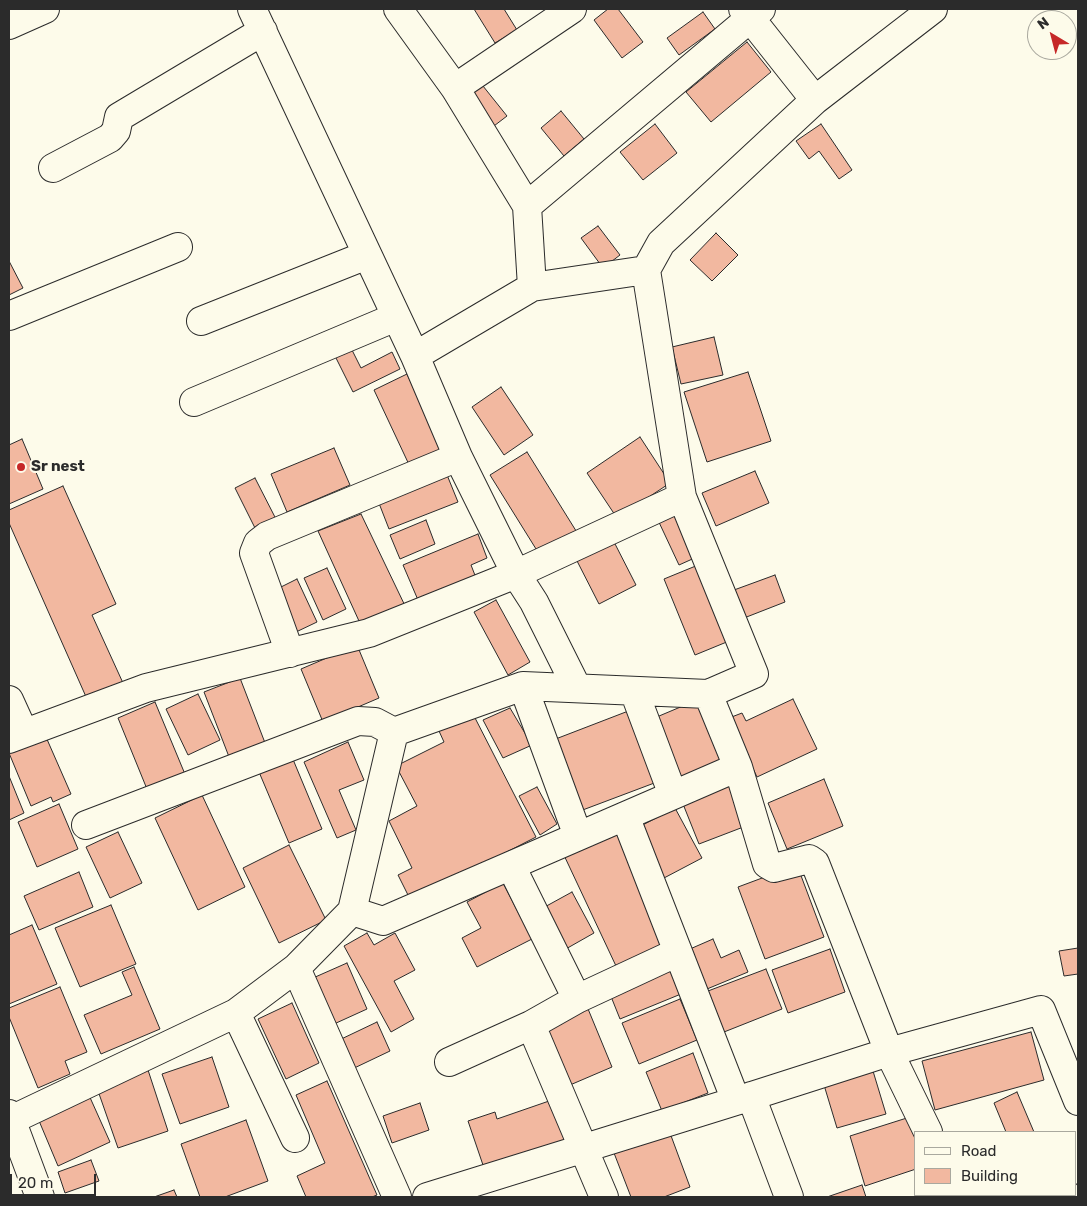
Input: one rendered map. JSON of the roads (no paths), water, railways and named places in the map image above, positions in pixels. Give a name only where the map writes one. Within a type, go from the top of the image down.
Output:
[{"type":"street","points":[[9,24],[45,9]]},
{"type":"street","points":[[398,9],[455,88],[527,206],[532,287]]},
{"type":"street","points":[[455,88],[572,9]]},
{"type":"street","points":[[86,825],[358,721],[375,722],[394,732],[522,686],[708,694],[754,674],[682,497],[646,270],[661,243],[815,100],[933,9]]},
{"type":"street","points":[[527,206],[751,12],[815,100]]},
{"type":"street","points":[[53,168],[110,138],[116,131],[119,117],[257,20],[415,356],[458,457],[516,574],[538,610],[577,688]]},
{"type":"street","points":[[9,316],[178,246]]},
{"type":"street","points":[[201,321],[367,254]]},
{"type":"street","points":[[415,356],[532,287],[646,270]]},
{"type":"street","points":[[194,402],[396,317]]},
{"type":"street","points":[[290,652],[254,553],[258,543],[267,536],[458,457]]},
{"type":"street","points":[[9,700],[16,736],[146,688],[368,633],[516,574],[682,497]]},
{"type":"street","points":[[522,686],[578,836]]},
{"type":"street","points":[[634,691],[673,795]]},
{"type":"street","points":[[708,694],[738,767],[767,864],[774,868],[809,858],[815,863],[889,1052],[928,1131]]},
{"type":"street","points":[[40,1197],[10,1118],[236,1013],[296,968],[352,911],[394,732]]},
{"type":"street","points":[[352,911],[383,921],[738,767]]},
{"type":"street","points":[[625,816],[678,952],[789,1197]]},
{"type":"street","points":[[511,866],[577,999]]},
{"type":"street","points":[[449,1062],[531,1025],[577,999],[678,952]]},
{"type":"street","points":[[296,968],[397,1197]]},
{"type":"street","points":[[427,1197],[889,1052],[1041,1010],[1078,1101]]},
{"type":"street","points":[[236,1013],[295,1138]]},
{"type":"street","points":[[531,1025],[604,1197]]},
{"type":"place","name":"Sr nest","points":[[21,467]]}]
